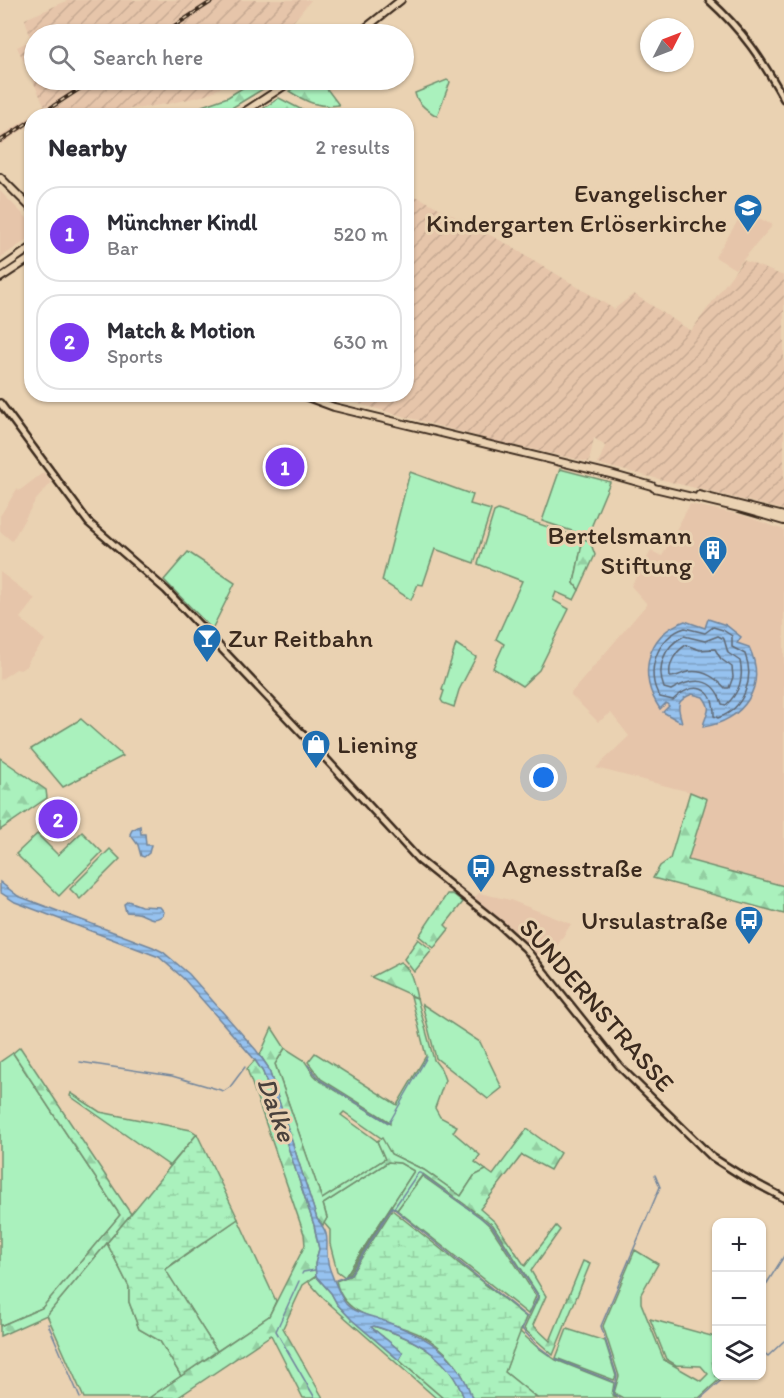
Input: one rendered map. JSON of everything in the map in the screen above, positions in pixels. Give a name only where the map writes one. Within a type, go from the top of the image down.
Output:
[{"type":"main road","points":[[371,24],[401,0]]},
{"type":"main road","points":[[250,108],[278,90]]},
{"type":"main road","points":[[0,177],[24,201]]},
{"type":"main road","points":[[11,188],[24,198]]},
{"type":"main road","points":[[0,269],[24,252]]},
{"type":"main road","points":[[0,278],[24,262]]},
{"type":"main road","points":[[322,402],[344,410],[652,486],[728,501],[784,516]]},
{"type":"main road","points":[[652,486],[656,489],[784,521]]},
{"type":"street","points":[[709,0],[752,45],[784,99]]},
{"type":"street","name":"SUNDERNSTRASSE","points":[[0,403],[90,523],[166,590],[323,755],[418,860],[525,948],[627,1074],[708,1153],[742,1176],[784,1198]]},
{"type":"shaded area","points":[[69,0],[206,0],[169,24],[26,24],[25,19]]},
{"type":"shaded area","points":[[206,0],[217,0],[182,24],[169,24]]},
{"type":"shaded area","points":[[217,0],[311,0],[291,24],[182,24]]},
{"type":"shaded area","points":[[24,44],[24,62],[17,47]]},
{"type":"shaded area","points":[[37,90],[71,90],[45,107]]},
{"type":"shaded area","points":[[71,90],[82,90],[55,108],[44,108]]},
{"type":"shaded area","points":[[82,90],[216,90],[206,95],[142,108],[55,108]]},
{"type":"shaded area","points":[[24,121],[24,129],[0,145],[0,136]]},
{"type":"shaded area","points":[[0,191],[24,215],[24,242],[0,258]]},
{"type":"shaded area","points":[[418,197],[507,244],[614,309],[634,294],[691,331],[743,260],[784,276],[784,510],[598,464],[605,446],[594,438],[589,462],[494,441],[352,402],[414,402],[414,198]]},
{"type":"shaded area","name":"Evangelischer Kindergarten Erlöserkirche","points":[[744,211],[773,225],[735,269],[715,257]]},
{"type":"shaded area","points":[[44,472],[51,483],[35,501],[12,541],[0,531],[0,516],[17,489],[19,491]]},
{"type":"shaded area","points":[[690,504],[742,515],[784,530],[784,886],[688,860],[707,799],[690,792],[596,768],[629,736],[611,713],[598,722],[571,695],[647,604],[631,586],[651,551],[662,556]]},
{"type":"shaded area","points":[[0,572],[35,599],[20,618],[45,640],[27,666],[20,670],[16,669],[0,680]]},
{"type":"shaded area","points":[[479,893],[510,900],[571,924],[554,951],[551,949],[540,959],[517,933],[475,899]]},
{"type":"green space","points":[[447,80],[450,82],[437,116],[420,104],[415,93]]},
{"type":"green space","points":[[239,90],[261,90],[232,108],[203,108],[202,106],[228,97]]},
{"type":"green space","points":[[328,90],[339,105],[325,106],[313,103],[289,91]]},
{"type":"green space","points":[[279,98],[298,108],[264,108]]},
{"type":"green space","points":[[560,469],[610,482],[592,525],[590,537],[542,521]]},
{"type":"green space","points":[[410,472],[473,495],[470,504],[491,510],[474,563],[435,549],[423,585],[418,584],[411,600],[382,581]]},
{"type":"green space","points":[[498,510],[583,539],[574,583],[579,590],[574,600],[556,592],[553,600],[569,609],[539,670],[522,686],[493,668],[504,644],[496,639],[522,581],[478,564],[494,512]]},
{"type":"green space","points":[[583,539],[590,541],[595,555],[579,590],[574,583]]},
{"type":"green space","points":[[188,552],[235,583],[212,629],[164,580]]},
{"type":"green space","points":[[456,644],[476,657],[459,690],[454,707],[441,700]]},
{"type":"green space","points":[[81,719],[123,756],[63,787],[31,749]]},
{"type":"green space","points":[[0,758],[46,790],[47,798],[0,830]]},
{"type":"green space","points":[[690,792],[707,799],[688,860],[784,886],[784,914],[653,878],[660,866],[670,859]]},
{"type":"green space","points":[[82,832],[102,852],[59,896],[16,854],[37,834],[58,855]]},
{"type":"green space","points":[[110,849],[120,859],[80,899],[70,889]]},
{"type":"green space","points":[[447,894],[453,894],[463,902],[445,925],[449,929],[434,948],[419,936]]},
{"type":"green space","points":[[418,939],[432,950],[414,972],[404,959]]},
{"type":"green space","points":[[400,962],[410,973],[417,998],[371,977]]},
{"type":"green space","points":[[411,996],[417,998],[434,1060],[445,1080],[435,1108],[440,1117],[457,1126],[453,1132],[480,1155],[475,1162],[486,1170],[474,1176],[461,1196],[424,1170],[391,1154],[381,1138],[344,1112],[341,1115],[377,1141],[385,1159],[322,1200],[275,1064],[285,1048],[304,1060],[320,1081],[390,1124],[321,1079],[308,1062],[315,1053],[397,1105],[426,1056]]},
{"type":"green space","points":[[422,1004],[480,1042],[502,1088],[488,1099],[436,1058]]},
{"type":"green space","points":[[272,1028],[285,1048],[275,1064],[322,1199],[385,1159],[377,1141],[382,1138],[391,1154],[424,1170],[461,1196],[474,1176],[486,1170],[493,1175],[527,1129],[560,1153],[550,1170],[522,1155],[480,1209],[495,1222],[525,1266],[556,1226],[560,1230],[531,1271],[546,1296],[533,1325],[550,1341],[583,1261],[590,1264],[553,1355],[524,1329],[539,1296],[493,1225],[423,1174],[397,1210],[392,1207],[345,1277],[414,1171],[400,1163],[388,1162],[323,1204],[327,1218],[323,1225],[317,1219],[268,1067],[260,1055]]},
{"type":"green space","points":[[20,1047],[131,1214],[47,1315],[0,1336],[0,1326],[42,1308],[120,1215],[13,1053]]},
{"type":"green space","points":[[13,1053],[120,1215],[42,1308],[0,1326],[0,1062]]},
{"type":"green space","points":[[255,1060],[263,1072],[314,1225],[319,1249],[315,1264],[316,1276],[303,1285],[283,1328],[323,1398],[303,1398],[271,1335],[177,1398],[149,1398],[269,1316],[305,1245],[304,1234],[247,1069]]},
{"type":"green space","points":[[71,1093],[100,1112],[191,1130],[197,1134],[170,1166],[70,1096]]},
{"type":"green space","points":[[197,1134],[238,1219],[165,1269],[217,1351],[181,1376],[160,1341],[139,1329],[129,1302],[129,1287],[107,1243]]},
{"type":"green space","points":[[388,1162],[400,1163],[414,1171],[345,1277],[337,1271],[330,1244],[330,1230],[324,1223],[327,1218],[323,1204]]},
{"type":"green space","points":[[422,1176],[491,1227],[536,1296],[528,1314],[397,1210]]},
{"type":"green space","points":[[392,1210],[526,1317],[505,1372],[537,1398],[472,1398],[464,1379],[452,1361],[430,1340],[409,1330],[370,1317],[348,1304],[336,1281],[350,1276]]},
{"type":"green space","points":[[238,1219],[276,1301],[269,1316],[217,1351],[165,1270]]},
{"type":"green space","points":[[107,1243],[129,1287],[129,1302],[139,1329],[160,1341],[181,1376],[149,1398],[84,1398],[47,1315]]},
{"type":"green space","points":[[635,1250],[658,1264],[641,1294],[641,1303],[664,1360],[701,1381],[708,1374],[701,1366],[676,1365],[666,1359],[650,1319],[712,1336],[712,1380],[719,1380],[699,1398],[623,1398],[614,1393],[619,1376],[603,1326]]},
{"type":"green space","points":[[316,1276],[352,1320],[443,1398],[436,1398],[324,1299],[308,1281]]},
{"type":"green space","points":[[371,1327],[402,1336],[428,1351],[449,1371],[464,1398],[443,1398],[399,1360],[403,1353]]},
{"type":"green space","points":[[567,1329],[605,1341],[616,1376],[614,1380],[556,1358]]},
{"type":"green space","points":[[519,1331],[556,1360],[614,1383],[612,1395],[618,1398],[537,1398],[505,1372]]},
{"type":"water","points":[[708,619],[726,625],[741,637],[737,643],[749,647],[754,662],[755,676],[748,700],[740,710],[730,718],[703,727],[708,706],[703,697],[692,694],[682,700],[679,709],[682,723],[663,712],[669,706],[666,703],[660,709],[649,683],[648,670],[649,658],[661,636],[672,627],[685,621],[705,628]]},
{"type":"water","points":[[140,826],[141,834],[145,834],[146,845],[151,845],[149,853],[144,857],[141,856],[138,845],[130,834],[132,830]]},
{"type":"water","name":"Dalke","points":[[0,882],[18,896],[153,947],[163,952],[189,974],[256,1050],[268,1067],[317,1219],[325,1231],[329,1266],[346,1304],[357,1312],[410,1331],[436,1346],[448,1356],[466,1381],[472,1398],[464,1398],[449,1371],[428,1351],[403,1336],[371,1327],[403,1353],[399,1360],[352,1320],[316,1276],[315,1264],[319,1249],[314,1225],[263,1072],[183,978],[159,957],[15,902],[0,892]]},
{"type":"water","points":[[128,901],[141,906],[160,907],[164,912],[163,915],[153,919],[139,913],[126,912],[124,904]]},
{"type":"waterway","points":[[308,1065],[320,1080],[389,1123],[427,1057]]},
{"type":"waterway","points":[[80,1062],[172,1076],[224,1091],[230,1087],[245,1067]]},
{"type":"waterway","points":[[394,1208],[420,1173],[492,1226],[538,1296],[522,1329],[551,1356]]},
{"type":"waterway","points":[[620,1398],[613,1394],[617,1376],[601,1326],[660,1187],[655,1175]]},
{"type":"waterway","points":[[336,1280],[350,1275],[392,1207],[527,1317]]},
{"type":"waterway","points":[[766,1285],[784,1256]]},
{"type":"waterway","points":[[302,1274],[315,1270]]},
{"type":"waterway","points":[[299,1281],[276,1331],[315,1398]]},
{"type":"waterway","points":[[48,1324],[80,1398]]},
{"type":"waterway","points":[[766,1354],[768,1356],[784,1341]]},
{"type":"waterway","points":[[556,1359],[614,1382]]},
{"type":"waterway","points":[[701,1398],[722,1380]]},
{"type":"railway","points":[[177,24],[214,0]]},
{"type":"railway","points":[[50,108],[78,90]]},
{"type":"railway","points":[[0,141],[24,125]]},
{"type":"place","name":"Evangelischer Kindergarten Erlöserkirche","points":[[748,234]]},
{"type":"place","name":"Münchner Kindl","points":[[285,467]]},
{"type":"place","name":"Bertelsmann Stiftung","points":[[713,576]]},
{"type":"place","name":"Zur Reitbahn","points":[[207,664]]},
{"type":"place","name":"Liening","points":[[316,770]]},
{"type":"place","name":"Match & Motion","points":[[58,819]]},
{"type":"place","name":"Agnesstraße","points":[[481,894]]},
{"type":"place","name":"Ursulastraße","points":[[749,946]]}]
